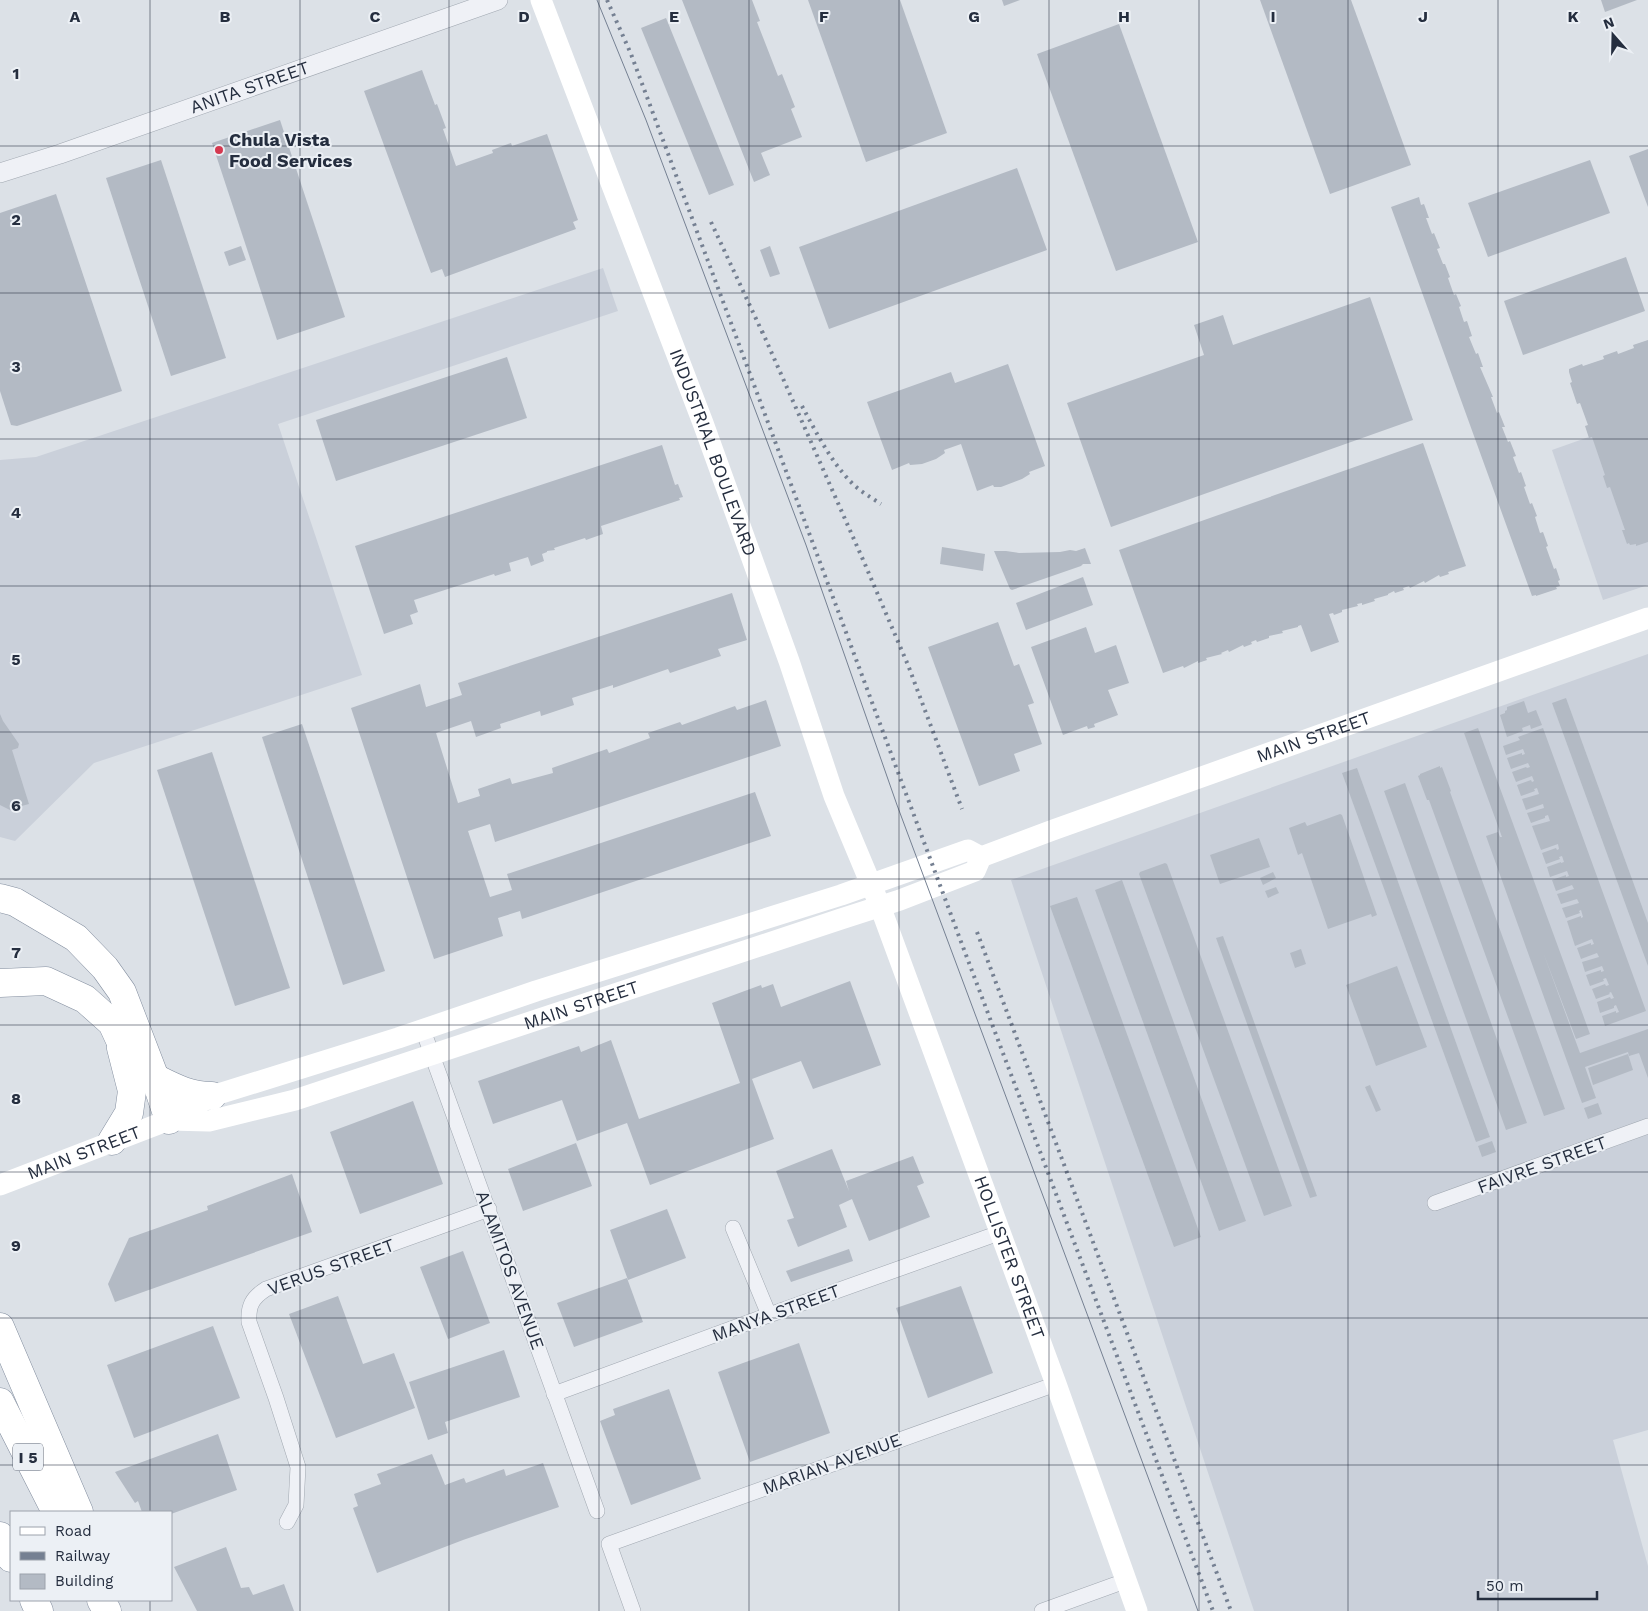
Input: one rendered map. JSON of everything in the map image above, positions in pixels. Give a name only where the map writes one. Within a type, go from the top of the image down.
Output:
[{"type":"highway","points":[[0,898],[15,902],[76,938],[105,968],[122,992],[155,1078],[161,1122]]},
{"type":"highway","points":[[0,983],[46,981],[85,999],[112,1023],[161,1122]]},
{"type":"highway","points":[[112,1140],[130,1113],[132,1091],[122,1058],[119,1037]]},
{"type":"highway","points":[[155,1078],[181,1091],[197,1096],[212,1096]]},
{"type":"highway","points":[[0,1327],[79,1511]]},
{"type":"highway","name":"I 5","points":[[0,1402],[55,1511]]},
{"type":"highway","points":[[0,1536],[10,1556]]},
{"type":"main road","name":"INDUSTRIAL BOULEVARD","points":[[542,0],[565,66],[703,422],[789,661],[834,796],[880,906]]},
{"type":"main road","name":"MAIN STREET","points":[[161,1122],[209,1121],[285,1102],[392,1066],[433,1055],[880,906],[975,871],[981,857],[1648,618]]},
{"type":"main road","name":"MAIN STREET","points":[[0,1185],[161,1122],[212,1096],[423,1030],[536,991],[872,884],[968,850],[981,857]]},
{"type":"main road","name":"HOLLISTER STREET","points":[[880,906],[1056,1384],[1136,1611]]},
{"type":"street","name":"ANITA STREET","points":[[0,173],[60,154],[498,0]]},
{"type":"street","name":"ALAMITOS AVENUE","points":[[423,1030],[597,1511]]},
{"type":"street","name":"FAIVRE STREET","points":[[1436,1203],[1648,1126]]},
{"type":"street","name":"VERUS STREET","points":[[287,1522],[296,1505],[298,1467],[249,1322],[248,1311],[255,1296],[266,1289],[489,1209]]},
{"type":"street","points":[[733,1228],[769,1315]]},
{"type":"street","name":"MANYA STREET","points":[[554,1394],[999,1233]]},
{"type":"street","name":"MARIAN AVENUE","points":[[633,1611],[609,1544],[1056,1384]]},
{"type":"street","points":[[1042,1611],[1125,1581]]},
{"type":"shaded area","points":[[603,268],[618,311],[278,424],[362,675],[94,763],[15,841],[0,837],[0,460],[36,457]]},
{"type":"shaded area","points":[[1648,416],[1648,585],[1603,600],[1552,450]]},
{"type":"shaded area","points":[[1648,654],[1648,1430],[1613,1440],[1648,1566],[1648,1611],[1254,1611],[1011,880]]},
{"type":"building","points":[[682,0],[752,0],[760,21],[757,22],[778,76],[782,74],[795,107],[791,109],[802,137],[761,153],[770,175],[754,182]]},
{"type":"building","points":[[808,0],[900,0],[947,133],[866,162]]},
{"type":"building","points":[[1002,0],[1020,0],[1004,6]]},
{"type":"building","points":[[1260,0],[1351,0],[1411,165],[1330,194]]},
{"type":"building","points":[[1601,0],[1637,0],[1605,12]]},
{"type":"building","points":[[666,18],[734,185],[709,195],[641,28]]},
{"type":"building","points":[[1119,24],[1198,242],[1116,271],[1037,54]]},
{"type":"building","points":[[422,70],[446,128],[443,129],[456,166],[493,153],[492,150],[511,143],[512,146],[547,134],[578,220],[573,222],[576,229],[445,277],[442,269],[431,273],[364,91]]},
{"type":"building","points":[[280,120],[345,317],[277,340],[212,143]]},
{"type":"building","points":[[1648,149],[1648,207],[1629,156]]},
{"type":"building","points":[[161,160],[226,358],[171,376],[106,178]]},
{"type":"building","points":[[1590,160],[1610,213],[1488,257],[1468,203]]},
{"type":"building","points":[[1017,168],[1047,250],[829,329],[799,247]]},
{"type":"building","points":[[56,194],[122,391],[17,426],[11,425],[0,391],[0,213]]},
{"type":"building","points":[[1419,197],[1421,205],[1424,204],[1429,218],[1426,218],[1432,234],[1434,233],[1440,248],[1437,249],[1450,277],[1448,278],[1454,295],[1456,294],[1461,306],[1459,307],[1464,322],[1467,321],[1472,336],[1469,337],[1476,354],[1478,353],[1483,367],[1480,367],[1493,397],[1491,397],[1497,413],[1499,412],[1505,427],[1502,427],[1516,456],[1513,457],[1519,473],[1521,472],[1530,504],[1532,503],[1537,516],[1535,517],[1540,533],[1543,532],[1548,546],[1546,547],[1560,580],[1558,581],[1560,586],[1556,587],[1557,589],[1536,596],[1532,596],[1391,207]]},
{"type":"building","points":[[241,246],[246,260],[229,266],[224,252]]},
{"type":"building","points":[[770,246],[780,274],[770,277],[760,250]]},
{"type":"building","points":[[1626,257],[1645,311],[1523,355],[1504,301]]},
{"type":"building","points":[[1370,297],[1413,420],[1111,527],[1067,403],[1204,355],[1194,325],[1223,315],[1233,345]]},
{"type":"building","points":[[1648,340],[1648,542],[1636,546],[1636,544],[1627,544],[1622,530],[1625,530],[1610,487],[1607,488],[1603,476],[1605,475],[1592,437],[1589,438],[1585,426],[1588,425],[1580,403],[1577,404],[1570,383],[1572,382],[1569,369],[1604,359],[1603,356],[1617,351],[1618,354],[1634,348],[1633,345]]},
{"type":"building","points":[[507,357],[527,418],[336,481],[316,420]]},
{"type":"building","points":[[1008,364],[1045,466],[1029,472],[1030,474],[1022,479],[1001,487],[994,487],[993,485],[977,491],[961,444],[944,450],[945,453],[936,459],[922,464],[910,465],[909,463],[892,470],[867,402],[951,372],[955,383]]},
{"type":"building","points":[[1423,443],[1466,566],[1440,577],[1439,575],[1425,583],[1424,581],[1410,588],[1409,586],[1403,588],[1404,590],[1395,593],[1394,591],[1374,599],[1375,601],[1362,605],[1362,603],[1357,604],[1358,606],[1342,610],[1342,612],[1334,615],[1333,613],[1329,614],[1339,642],[1311,652],[1301,625],[1257,642],[1256,640],[1244,647],[1243,645],[1229,652],[1228,650],[1222,654],[1206,658],[1207,660],[1198,663],[1198,661],[1184,668],[1183,666],[1163,673],[1119,550]]},
{"type":"building","points":[[662,445],[675,485],[678,484],[683,497],[679,498],[680,500],[601,526],[603,534],[547,551],[542,554],[544,561],[531,566],[528,557],[509,563],[511,571],[495,576],[494,574],[414,600],[418,612],[410,615],[413,624],[384,634],[355,546]]},
{"type":"building","points":[[942,547],[985,554],[983,571],[940,564]]},
{"type":"building","points":[[1085,548],[1091,564],[1083,564],[1012,590],[994,551],[1019,553],[1060,552],[1076,551]]},
{"type":"building","points":[[1083,577],[1093,605],[1026,630],[1016,603]]},
{"type":"building","points":[[732,593],[747,640],[718,649],[721,656],[670,673],[668,669],[613,688],[613,685],[572,698],[574,705],[541,716],[540,711],[500,724],[501,728],[476,737],[471,721],[436,733],[458,803],[480,796],[478,789],[510,778],[512,784],[553,773],[552,768],[607,749],[609,753],[650,738],[648,733],[680,722],[682,725],[735,706],[737,710],[766,700],[781,746],[495,842],[490,824],[468,831],[490,897],[512,890],[507,874],[755,792],[771,836],[522,919],[520,911],[498,918],[503,936],[434,959],[351,708],[420,684],[426,707],[462,695],[458,683]]},
{"type":"building","points":[[998,622],[1014,666],[1019,664],[1034,703],[1028,705],[1042,744],[1014,754],[1020,771],[979,786],[928,647]]},
{"type":"building","points":[[1086,627],[1095,653],[1116,645],[1129,683],[1108,690],[1118,715],[1094,724],[1095,727],[1088,729],[1087,726],[1063,735],[1031,647]]},
{"type":"building","points":[[1566,698],[1648,923],[1648,966],[1552,703]]},
{"type":"building","points":[[1524,701],[1528,713],[1536,710],[1542,725],[1531,729],[1530,725],[1522,728],[1523,731],[1507,737],[1500,715],[1505,713],[1507,707]]},
{"type":"building","points":[[0,714],[19,744],[18,748],[12,750],[29,804],[14,808],[16,813],[0,805]]},
{"type":"building","points":[[302,724],[385,971],[343,985],[262,737]]},
{"type":"building","points":[[1478,728],[1590,1034],[1576,1039],[1543,952],[1580,1053],[1648,1029],[1648,1078],[1639,1053],[1629,1056],[1628,1052],[1585,1067],[1596,1098],[1582,1103],[1486,836],[1498,832],[1500,837],[1502,837],[1464,733]]},
{"type":"building","points":[[1543,728],[1646,1011],[1605,1026],[1602,1016],[1616,1011],[1616,1013],[1619,1012],[1616,1005],[1614,1008],[1600,1013],[1597,1002],[1610,997],[1611,999],[1614,998],[1611,992],[1596,999],[1592,989],[1605,984],[1606,986],[1609,985],[1606,978],[1603,979],[1604,981],[1590,986],[1586,975],[1601,970],[1601,972],[1604,971],[1602,966],[1585,972],[1582,962],[1599,957],[1597,953],[1581,959],[1577,948],[1591,943],[1591,945],[1594,944],[1592,939],[1575,946],[1567,921],[1583,917],[1581,910],[1579,911],[1580,913],[1566,918],[1562,908],[1579,903],[1577,899],[1561,904],[1557,894],[1574,889],[1572,885],[1556,891],[1552,880],[1566,875],[1566,877],[1569,876],[1567,871],[1550,877],[1547,867],[1564,862],[1562,856],[1559,857],[1560,859],[1546,864],[1542,853],[1556,848],[1557,850],[1559,849],[1558,844],[1541,850],[1532,826],[1550,821],[1548,815],[1531,823],[1527,813],[1544,808],[1543,804],[1526,810],[1522,799],[1539,794],[1537,788],[1534,789],[1535,791],[1521,796],[1517,785],[1531,780],[1532,782],[1534,781],[1532,776],[1516,782],[1512,772],[1530,767],[1528,763],[1511,769],[1507,758],[1522,753],[1522,755],[1525,754],[1523,749],[1506,755],[1503,746],[1520,740],[1518,737]]},
{"type":"building","points":[[212,752],[290,988],[235,1006],[157,770]]},
{"type":"building","points":[[1440,766],[1451,791],[1565,1109],[1544,1116],[1429,800],[1427,800],[1418,776]]},
{"type":"building","points":[[1357,768],[1490,1137],[1476,1142],[1342,773]]},
{"type":"building","points":[[1405,783],[1527,1123],[1506,1130],[1384,791]]},
{"type":"building","points":[[1340,814],[1342,815],[1377,915],[1372,917],[1371,914],[1328,929],[1302,853],[1298,855],[1289,828],[1305,822],[1307,826]]},
{"type":"building","points":[[1259,838],[1270,867],[1220,884],[1210,855]]},
{"type":"building","points":[[1165,863],[1167,864],[1292,1206],[1264,1216],[1139,874]]},
{"type":"building","points":[[1273,872],[1276,878],[1263,885],[1260,878]]},
{"type":"building","points":[[1122,880],[1246,1221],[1219,1231],[1095,890]]},
{"type":"building","points":[[1276,887],[1279,893],[1268,898],[1265,891]]},
{"type":"building","points":[[1077,897],[1201,1237],[1174,1247],[1050,906]]},
{"type":"building","points":[[1223,936],[1317,1196],[1310,1198],[1216,938]]},
{"type":"building","points":[[1301,949],[1306,964],[1295,968],[1290,953]]},
{"type":"building","points":[[1397,966],[1427,1047],[1376,1066],[1346,985]]},
{"type":"building","points":[[850,981],[881,1065],[813,1089],[801,1061],[752,1079],[774,1139],[650,1185],[627,1123],[577,1141],[562,1100],[493,1124],[478,1081],[579,1046],[581,1052],[611,1040],[639,1119],[740,1083],[712,1003],[761,985],[762,988],[773,984],[781,1007]]},
{"type":"building","points":[[1628,1054],[1633,1070],[1593,1085],[1588,1068]]},
{"type":"building","points":[[1370,1085],[1381,1110],[1376,1112],[1365,1087]]},
{"type":"building","points":[[413,1101],[443,1184],[360,1214],[330,1132]]},
{"type":"building","points":[[1598,1103],[1602,1114],[1588,1119],[1584,1108]]},
{"type":"building","points":[[1492,1141],[1496,1152],[1482,1157],[1478,1146]]},
{"type":"building","points":[[576,1143],[592,1186],[523,1211],[508,1169]]},
{"type":"building","points":[[832,1149],[849,1191],[846,1181],[913,1156],[924,1183],[917,1186],[930,1217],[869,1241],[852,1199],[839,1205],[847,1227],[798,1247],[787,1220],[794,1218],[776,1171]]},
{"type":"building","points":[[292,1174],[312,1232],[115,1302],[108,1284],[129,1238],[208,1210],[207,1206]]},
{"type":"building","points":[[667,1209],[686,1258],[628,1280],[610,1230]]},
{"type":"building","points":[[849,1249],[853,1261],[791,1282],[786,1271]]},
{"type":"building","points":[[463,1251],[490,1323],[448,1339],[420,1267]]},
{"type":"building","points":[[627,1278],[643,1322],[574,1347],[557,1303]]},
{"type":"building","points":[[961,1286],[993,1373],[928,1398],[896,1308]]},
{"type":"building","points":[[338,1296],[363,1364],[394,1353],[415,1408],[336,1438],[289,1314]]},
{"type":"building","points":[[213,1326],[240,1398],[134,1438],[107,1365]]},
{"type":"building","points":[[799,1343],[830,1433],[750,1462],[718,1372]]},
{"type":"building","points":[[504,1350],[520,1397],[445,1422],[448,1433],[428,1440],[409,1382]]},
{"type":"building","points":[[669,1389],[701,1479],[631,1505],[600,1421],[615,1415],[613,1409]]},
{"type":"building","points":[[218,1434],[237,1490],[172,1514],[172,1511],[142,1511],[138,1501],[135,1503],[115,1472]]},
{"type":"building","points":[[432,1454],[445,1485],[464,1478],[466,1483],[504,1469],[506,1476],[543,1463],[559,1507],[463,1540],[377,1573],[353,1508],[358,1506],[354,1494],[381,1484],[377,1474]]},
{"type":"building","points":[[226,1547],[241,1588],[249,1587],[253,1595],[284,1584],[294,1611],[197,1611],[174,1567]]},
{"type":"tram line","points":[[597,0],[646,120],[806,545],[897,805],[1198,1611]]},
{"type":"railway","points":[[607,0],[631,54],[960,939],[1213,1611]]},
{"type":"railway","points":[[711,222],[764,336]]},
{"type":"railway","points":[[762,331],[908,665],[962,809]]},
{"type":"railway","points":[[802,406],[839,468],[855,486],[881,504]]},
{"type":"railway","points":[[977,932],[1231,1611]]},
{"type":"place","name":"Chula Vista Food Services","points":[[219,150]]}]
